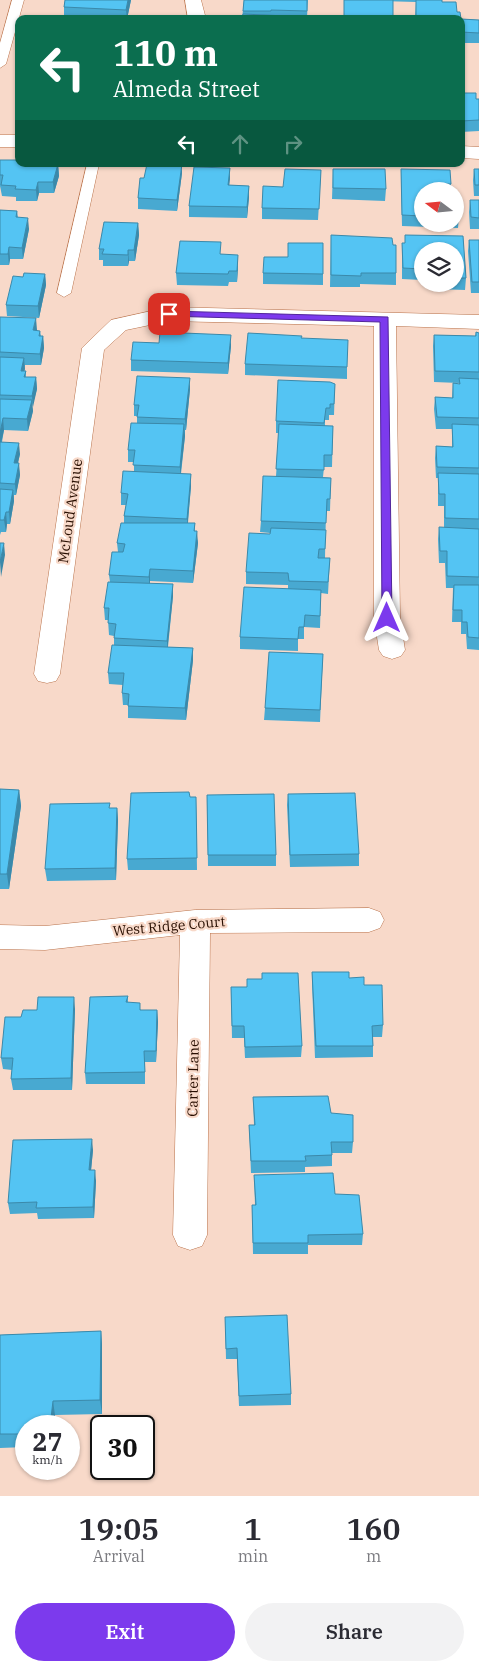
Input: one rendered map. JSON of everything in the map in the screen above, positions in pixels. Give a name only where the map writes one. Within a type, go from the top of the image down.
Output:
[{"type":"street","points":[[0,141],[15,142]]},
{"type":"street","points":[[465,152],[479,153]]},
{"type":"street","name":"McLoud Avenue","points":[[47,674],[93,348],[119,325],[169,314],[385,319]]},
{"type":"street","points":[[392,650],[387,618],[385,319],[479,322]]},
{"type":"street","name":"West Ridge Court","points":[[0,937],[45,938],[195,922],[369,920]]},
{"type":"street","name":"Carter Lane","points":[[190,1235],[195,922]]},
{"type":"lane","points":[[0,64],[18,0]]},
{"type":"lane","points":[[64,293],[92,167]]},
{"type":"building","points":[[65,0],[128,0],[126,10],[64,7]]},
{"type":"building","points":[[244,0],[307,0],[307,11],[243,11]]},
{"type":"building","points":[[344,0],[393,0],[393,15],[344,15]]},
{"type":"building","points":[[416,0],[442,0],[442,2],[456,2],[457,12],[460,12],[460,15],[416,15]]},
{"type":"building","points":[[465,19],[479,20],[479,33],[465,32]]},
{"type":"building","points":[[465,93],[476,93],[476,99],[479,99],[479,120],[465,121]]},
{"type":"building","points":[[0,160],[15,160],[15,167],[57,167],[53,182],[38,182],[36,190],[15,189],[16,186],[1,185],[3,175],[0,175]]},
{"type":"building","points":[[146,167],[182,167],[177,200],[138,198],[140,178],[144,178]]},
{"type":"building","points":[[194,167],[230,168],[228,185],[249,186],[247,207],[189,206]]},
{"type":"building","points":[[285,169],[321,170],[319,209],[262,208],[263,186],[283,187]]},
{"type":"building","points":[[333,169],[385,169],[386,189],[333,188]]},
{"type":"building","points":[[401,169],[450,170],[451,182],[414,182],[414,216],[402,215]]},
{"type":"building","points":[[474,169],[479,169],[479,185],[475,185]]},
{"type":"building","points":[[470,200],[479,200],[479,218],[471,217]]},
{"type":"building","points":[[0,210],[17,211],[16,217],[28,218],[22,248],[9,247],[8,254],[0,254]]},
{"type":"building","points":[[104,222],[138,223],[134,250],[128,250],[128,255],[102,254],[104,249],[99,249]]},
{"type":"building","points":[[331,235],[392,238],[393,245],[396,245],[396,273],[361,273],[361,276],[331,275]]},
{"type":"building","points":[[405,235],[463,236],[463,242],[414,242],[414,269],[403,268],[402,243],[405,243]]},
{"type":"building","points":[[469,240],[479,240],[479,282],[472,282]]},
{"type":"building","points":[[180,241],[221,242],[220,254],[238,255],[237,271],[229,271],[228,274],[176,273]]},
{"type":"building","points":[[288,243],[323,243],[323,274],[263,273],[264,257],[288,257]]},
{"type":"building","points":[[464,250],[466,278],[464,278]]},
{"type":"building","points":[[24,273],[45,274],[38,306],[6,305],[13,276],[23,277]]},
{"type":"building","points":[[0,317],[36,318],[33,330],[40,331],[39,336],[43,336],[40,354],[0,352]]},
{"type":"building","points":[[160,332],[231,335],[228,363],[131,360],[133,342],[159,343]]},
{"type":"building","points":[[476,332],[479,333],[479,372],[435,371],[434,335],[476,336]]},
{"type":"building","points":[[248,333],[348,340],[347,367],[245,364]]},
{"type":"building","points":[[0,357],[24,358],[21,371],[26,371],[24,377],[36,377],[32,396],[0,395]]},
{"type":"building","points":[[137,376],[190,378],[185,419],[137,417],[139,405],[134,405]]},
{"type":"building","points":[[459,378],[479,379],[479,418],[437,417],[435,397],[453,398],[453,383],[460,384]]},
{"type":"building","points":[[278,380],[330,382],[335,384],[334,404],[330,404],[330,408],[326,408],[324,423],[276,421]]},
{"type":"building","points":[[0,399],[32,400],[27,419],[3,418],[0,433]]},
{"type":"building","points":[[131,423],[184,424],[180,467],[133,465],[135,450],[128,450]]},
{"type":"building","points":[[279,424],[333,426],[332,455],[324,455],[324,470],[276,469]]},
{"type":"building","points":[[452,424],[479,425],[479,468],[437,467],[436,446],[453,447]]},
{"type":"building","points":[[0,442],[19,443],[14,463],[19,463],[15,484],[0,483]]},
{"type":"building","points":[[123,471],[191,474],[187,519],[124,516],[128,494],[121,493]]},
{"type":"building","points":[[438,473],[479,474],[479,519],[445,518],[445,494],[439,494]]},
{"type":"building","points":[[263,476],[331,478],[330,499],[327,499],[326,523],[261,521]]},
{"type":"building","points":[[0,489],[13,490],[9,512],[6,512],[4,520],[0,520]]},
{"type":"building","points":[[121,523],[195,523],[194,531],[197,531],[193,571],[150,569],[149,577],[109,575],[112,552],[123,552],[125,544],[117,543]]},
{"type":"building","points":[[439,527],[479,529],[479,577],[447,576],[447,551],[440,551]]},
{"type":"building","points":[[271,528],[326,530],[325,549],[319,549],[318,558],[330,558],[328,582],[289,581],[288,573],[246,572],[249,533],[270,534]]},
{"type":"building","points":[[0,543],[4,543],[0,562]]},
{"type":"building","points":[[108,582],[173,584],[167,641],[114,638],[116,624],[108,623],[109,608],[104,608]]},
{"type":"building","points":[[454,585],[479,585],[479,638],[468,637],[467,622],[462,622],[462,610],[453,610]]},
{"type":"building","points":[[244,587],[321,590],[320,616],[305,615],[304,627],[299,627],[298,639],[240,637]]},
{"type":"building","points":[[112,645],[193,648],[185,708],[128,706],[129,694],[122,693],[124,673],[108,673]]},
{"type":"building","points":[[269,652],[323,654],[320,710],[265,708]]},
{"type":"building","points":[[0,789],[19,790],[7,874],[0,874]]},
{"type":"building","points":[[189,792],[190,797],[196,797],[197,858],[127,859],[131,793]]},
{"type":"building","points":[[355,793],[359,854],[290,855],[288,794]]},
{"type":"building","points":[[274,794],[276,855],[208,855],[207,795]]},
{"type":"building","points":[[110,803],[109,808],[117,808],[115,868],[45,869],[50,804]]},
{"type":"building","points":[[312,972],[349,972],[349,978],[364,977],[364,985],[382,985],[383,1025],[372,1026],[373,1046],[316,1046]]},
{"type":"building","points":[[262,973],[298,973],[302,1046],[245,1047],[244,1026],[232,1026],[231,987],[247,987],[247,979],[262,979]]},
{"type":"building","points":[[128,996],[126,1002],[140,1003],[140,1010],[157,1010],[156,1051],[144,1051],[145,1072],[85,1073],[90,997]]},
{"type":"building","points":[[38,997],[74,997],[71,1078],[11,1079],[13,1058],[1,1058],[5,1017],[21,1017],[23,1010],[37,1010]]},
{"type":"building","points":[[328,1096],[331,1113],[353,1115],[353,1142],[331,1142],[332,1155],[305,1156],[306,1161],[251,1161],[249,1125],[255,1125],[253,1097]]},
{"type":"building","points":[[92,1139],[89,1170],[95,1170],[93,1207],[36,1208],[37,1202],[8,1203],[13,1140]]},
{"type":"building","points":[[333,1173],[335,1194],[359,1195],[363,1234],[308,1235],[308,1243],[253,1243],[252,1205],[256,1205],[254,1175]]},
{"type":"building","points":[[287,1315],[291,1394],[239,1396],[237,1348],[226,1349],[225,1317]]},
{"type":"building","points":[[101,1331],[100,1400],[53,1401],[51,1415],[15,1415],[15,1434],[0,1434],[0,1335]]},
{"type":"route","points":[[169,314],[385,319],[387,618]]}]
